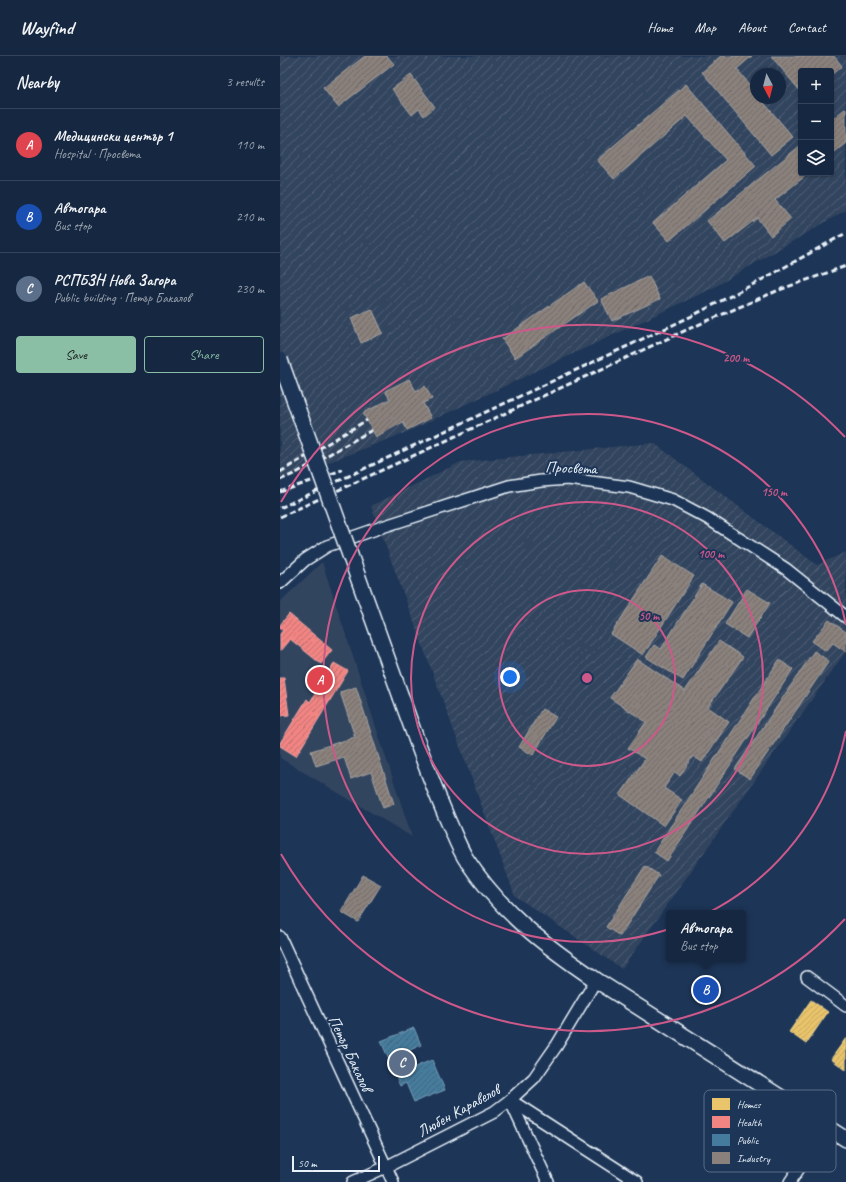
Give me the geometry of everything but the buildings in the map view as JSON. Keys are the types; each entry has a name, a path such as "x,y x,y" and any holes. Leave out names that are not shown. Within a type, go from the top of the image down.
{"main road":[{"path":"280,360 437,796 465,858 492,894 517,921 562,958 770,1090"},
{"path":"836,1132 846,1139"}],"street":[{"name":"Просвета","path":"280,583 305,560 327,546 509,486 568,479 629,486 673,500 707,518 786,569 846,617"},
{"name":"Петър Бакалов","path":"280,937 283,953 393,1182"},
{"path":"807,977 846,1006"},
{"name":"Любен Каравелов","path":"353,1182 386,1167 494,1112 510,1100 534,1078 552,1052 596,980"},
{"path":"510,1100 548,1182"},
{"path":"510,1100 637,1182"},
{"path":"790,1182 797,1172"}],"shaded area":[{"path":"280,56 846,56 846,210 711,289 407,432 280,481"},
{"path":"654,443 817,565 846,552 846,651 622,969 515,896 371,506 461,462"},
{"path":"322,562 412,837 280,758 280,602"}],"railway":[{"path":"280,508 692,316 846,233"},
{"path":"280,517 693,327 779,290 846,266"},
{"path":"280,472 367,420"},
{"path":"280,480 296,473 372,430"},
{"path":"280,492 342,470"}],"place":[{"name":"Медицински център 1","path":"320,680"},
{"name":"Автогара","path":"706,990"},
{"name":"РСПБЗН Нова Загора","path":"402,1063"}]}
